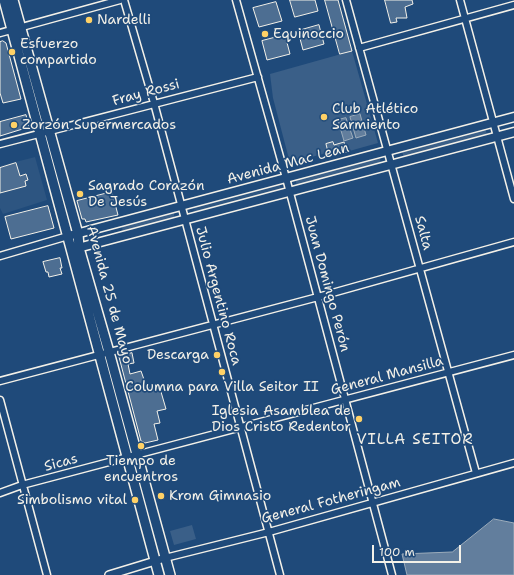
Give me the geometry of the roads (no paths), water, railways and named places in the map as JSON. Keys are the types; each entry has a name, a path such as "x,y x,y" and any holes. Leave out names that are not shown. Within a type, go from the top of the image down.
{"main road":[{"name":"Avenida 25 de Mayo","path":"4,0 17,28"},
{"name":"Avenida 25 de Mayo","path":"13,0 17,28 44,132 68,236 75,249 105,353 132,456 159,575"},
{"name":"Avenida Mac Lean","path":"68,236 514,117"},
{"name":"Avenida 25 de Mayo","path":"44,132 78,234 75,249"},
{"name":"Avenida Mac Lean","path":"75,249 514,132"},
{"path":"117,223 121,236"},
{"path":"98,229 102,242"},
{"name":"Avenida 25 de Mayo","path":"132,456 170,575"}],"street":[{"path":"0,33 120,0"},
{"name":"Julio Argentino Roca","path":"124,0 154,103 280,575"},
{"name":"Juan Domingo Perón","path":"236,0 290,191 392,575"},
{"name":"Salta","path":"346,0 476,473"},
{"path":"460,0 514,199"},
{"path":"360,48 514,5"},
{"name":"Fray Rossi","path":"0,144 258,77"},
{"path":"0,256 68,236"},
{"path":"0,381 420,269 514,242"},
{"name":"General Mansilla","path":"132,456 514,355"},
{"path":"0,400 47,575"},
{"name":"Sicas","path":"0,493 22,485 132,456"},
{"name":"General Fotheringam","path":"109,575 165,558 269,532 514,463"}],"place":[{"name":"Nardelli","path":"89,20"},
{"name":"Equinoccio","path":"265,34"},
{"name":"Esfuerzo compartido","path":"12,52"},
{"name":"Club Atlético Sarmiento","path":"324,117"},
{"name":"Zorzón Supermercados","path":"14,125"},
{"name":"Sagrado Corazón De Jesús","path":"80,194"},
{"name":"Descarga","path":"217,355"},
{"name":"Columna para Villa Seitor II","path":"222,372"},
{"name":"Iglesia Asamblea de Dios Cristo Redentor","path":"359,419"},
{"name":"Tiempo de encuentros","path":"141,446"},
{"name":"Krom Gimnasio","path":"161,496"},
{"name":"Simbolismo vital","path":"135,500"}],"district":[{"name":"VILLA SEITOR","path":"415,440"}]}
